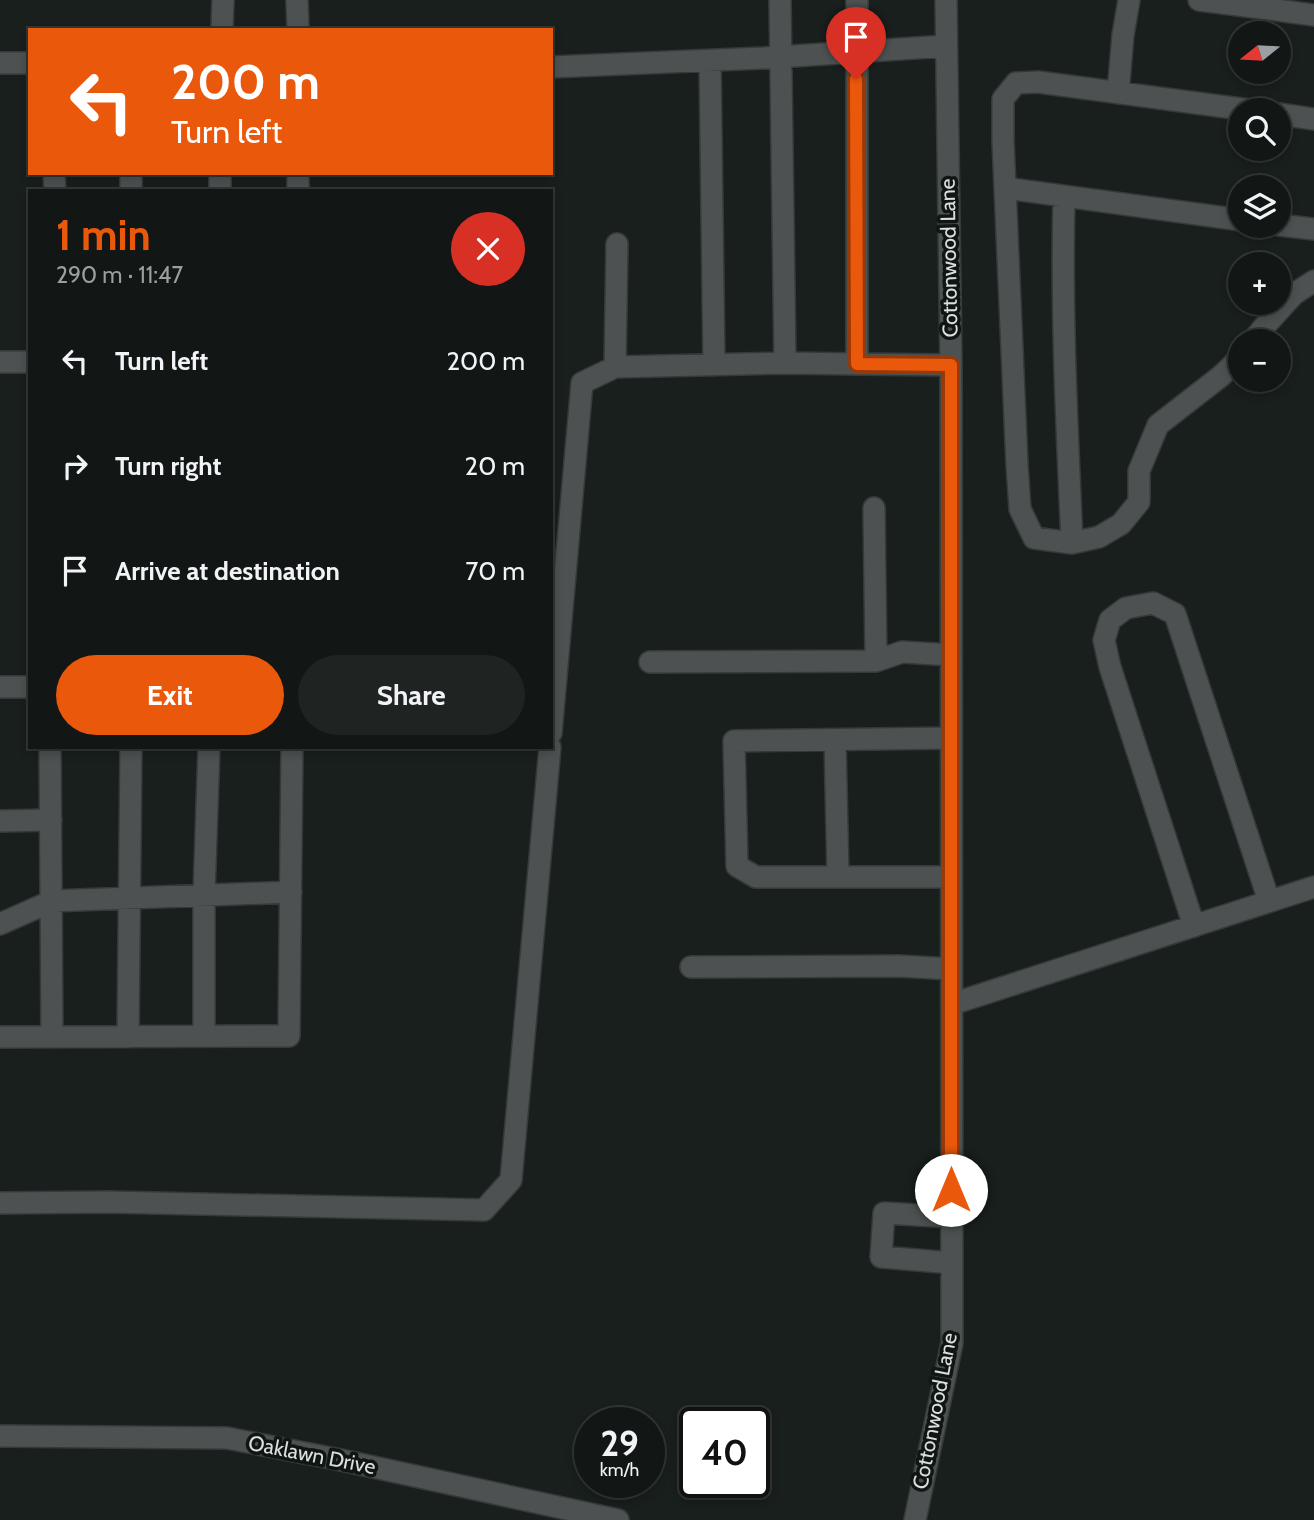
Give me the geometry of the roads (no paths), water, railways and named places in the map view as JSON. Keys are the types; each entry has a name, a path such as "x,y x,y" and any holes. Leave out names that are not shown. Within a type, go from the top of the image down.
{"street":[{"path":"222,28 223,0"},
{"path":"297,0 298,28"},
{"path":"780,0 786,363"},
{"path":"857,0 857,364"},
{"name":"Cottonwood Lane","path":"915,1520 952,1343 951,365 946,0"},
{"path":"1118,93 1129,0"},
{"path":"1199,0 1314,15"},
{"path":"553,67 710,61 946,46"},
{"path":"710,61 713,365"},
{"path":"0,63 28,63"},
{"path":"1228,107 1038,82 1016,83 1003,99 1020,509 1034,538 1072,543 1099,537 1121,524 1139,502 1139,471 1158,425 1228,369"},
{"path":"1291,116 1314,119"},
{"path":"1005,188 1228,218"},
{"path":"1064,197 1064,362 1072,543"},
{"path":"1291,226 1314,229"},
{"path":"615,367 617,244"},
{"path":"1262,329 1294,294 1314,281"},
{"path":"0,362 28,362"},
{"path":"553,710 582,383 615,367 786,363 951,365"},
{"path":"874,508 876,661"},
{"path":"1194,926 1110,667 1104,639 1110,620 1126,608 1153,603 1175,614 1269,901"},
{"path":"650,662 876,661 902,652 951,655"},
{"path":"0,687 28,687"},
{"path":"951,738 734,741 737,866 756,877 951,877"},
{"path":"835,740 838,877"},
{"path":"50,749 52,1037"},
{"path":"128,1037 131,749"},
{"path":"204,1036 204,895 209,749"},
{"path":"0,1037 289,1035 292,749"},
{"path":"0,1203 484,1210 511,1180 550,749"},
{"path":"0,821 51,820"},
{"path":"951,1004 1314,887"},
{"path":"0,924 52,901 291,892"},
{"path":"691,967 900,966 951,969"},
{"path":"951,1217 884,1213 881,1257 952,1263"},
{"name":"Oaklawn Drive","path":"0,1436 227,1438 618,1520"}]}
